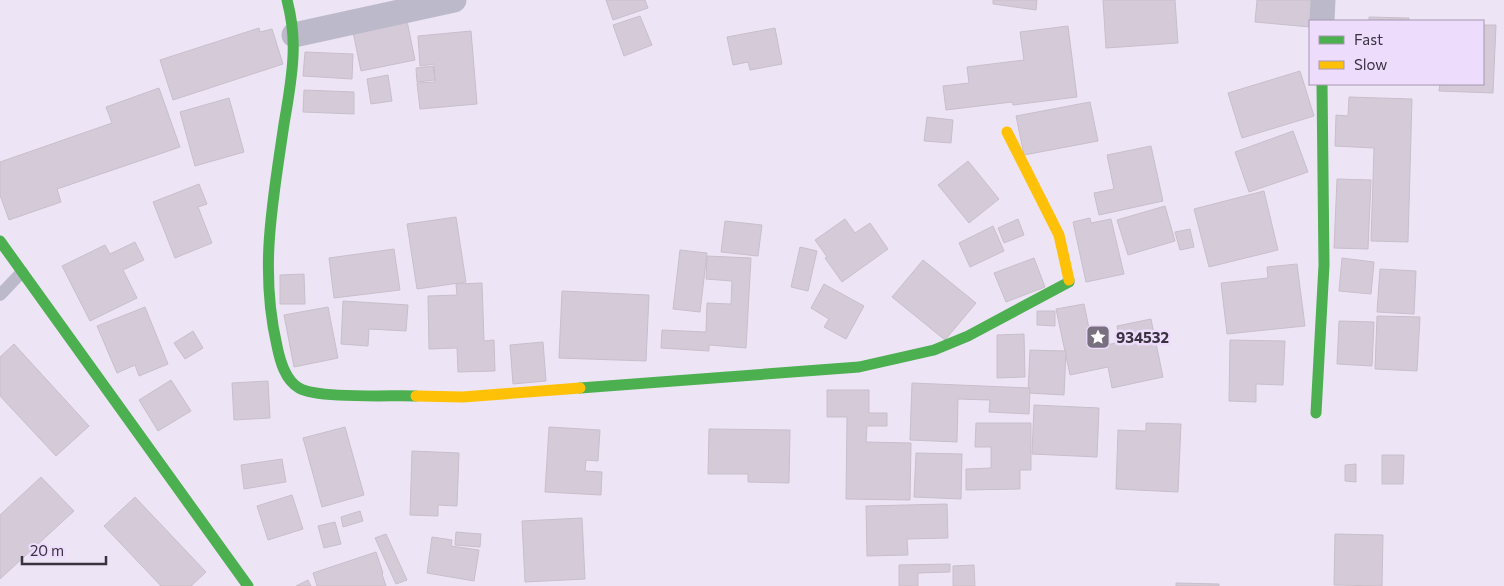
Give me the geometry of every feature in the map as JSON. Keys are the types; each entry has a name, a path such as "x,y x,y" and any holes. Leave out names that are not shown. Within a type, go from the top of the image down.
{"street":[{"path":"287,0 294,36 291,79 268,244 267,290 272,331 285,372 297,387 319,394 463,397 860,367 934,350 968,336 1069,282 1059,235 1007,132"},
{"path":"294,36 454,0"},
{"path":"1322,0 1322,20"},
{"path":"1316,413 1324,265 1322,85"},
{"path":"0,241 248,586"}],"lane":[{"path":"0,295 22,272"}],"building":[{"path":"606,0 645,0 648,8 613,20"},
{"path":"993,0 1037,0 1036,10 993,4"},
{"path":"1103,0 1175,0 1178,43 1106,48"},
{"path":"1257,0 1318,0 1309,20 1309,27 1255,22"},
{"path":"640,16 652,45 624,56 613,25"},
{"path":"1369,17 1409,18 1409,20 1369,20"},
{"path":"407,21 415,60 361,71 353,32"},
{"path":"1484,25 1496,25 1493,93 1439,91 1440,85 1484,85"},
{"path":"1068,26 1077,97 1013,105 1012,102 946,110 943,86 969,83 967,67 1024,60 1020,32"},
{"path":"259,28 260,32 272,29 283,64 173,100 160,60"},
{"path":"775,28 782,64 750,70 748,62 733,65 727,37"},
{"path":"471,31 477,104 420,109 417,83 435,82 434,64 420,66 418,36"},
{"path":"305,52 353,54 352,79 303,76"},
{"path":"433,66 435,80 417,82 416,68"},
{"path":"1300,71 1314,116 1242,138 1228,93"},
{"path":"388,75 392,101 371,104 367,79"},
{"path":"159,88 180,147 57,189 61,202 9,220 0,195 0,162 112,123 106,107"},
{"path":"304,90 354,92 354,114 303,112"},
{"path":"1349,97 1412,99 1408,242 1371,241 1374,148 1335,146 1336,115 1348,116"},
{"path":"229,98 244,152 195,166 180,112"},
{"path":"1090,102 1098,141 1024,155 1016,116"},
{"path":"927,117 953,120 951,143 924,141"},
{"path":"1293,131 1308,172 1249,192 1235,152"},
{"path":"1151,146 1163,201 1099,215 1094,193 1114,189 1107,155"},
{"path":"968,161 999,199 969,223 938,185"},
{"path":"1337,179 1371,180 1368,249 1334,248"},
{"path":"199,184 207,204 198,207 212,243 175,258 153,202"},
{"path":"1264,191 1278,250 1209,267 1194,209"},
{"path":"1165,206 1175,241 1128,255 1117,220"},
{"path":"456,217 466,282 417,289 407,224"},
{"path":"1090,218 1091,223 1111,219 1124,274 1086,282 1073,222"},
{"path":"845,219 855,233 870,223 888,249 842,282 815,240"},
{"path":"1018,219 1024,235 1004,243 998,228"},
{"path":"725,221 762,225 758,256 721,252"},
{"path":"993,226 1004,251 970,267 959,243"},
{"path":"1190,229 1194,247 1180,250 1175,232"},
{"path":"135,242 144,260 123,270 137,298 90,321 62,266 105,245 110,254"},
{"path":"800,247 817,251 808,291 791,287"},
{"path":"394,249 400,290 334,298 329,258"},
{"path":"680,250 707,253 700,312 673,309"},
{"path":"707,256 751,258 746,348 709,345 709,351 661,348 662,330 706,332 707,303 731,304 732,281 706,279"},
{"path":"1034,258 1045,287 1006,302 994,273"},
{"path":"1342,258 1374,262 1371,294 1339,291"},
{"path":"923,260 976,303 945,340 892,297"},
{"path":"1297,264 1305,326 1227,334 1221,283 1268,278 1267,267"},
{"path":"1380,269 1416,271 1414,314 1377,312"},
{"path":"304,274 305,304 280,304 280,275"},
{"path":"482,283 484,341 494,340 495,371 458,372 457,348 429,349 428,296 457,295 456,284"},
{"path":"824,284 864,306 846,339 824,327 829,319 811,308"},
{"path":"562,291 649,295 646,361 559,358"},
{"path":"343,301 408,305 406,331 369,329 368,346 341,344"},
{"path":"1084,304 1093,348 1120,342 1117,326 1151,319 1163,377 1112,388 1108,367 1070,375 1056,309"},
{"path":"145,307 168,364 139,376 135,365 117,373 97,326"},
{"path":"328,307 338,358 294,367 284,315"},
{"path":"1037,311 1055,311 1055,326 1037,325"},
{"path":"1377,316 1420,317 1417,371 1375,369"},
{"path":"1339,321 1374,322 1372,366 1337,364"},
{"path":"193,331 203,348 185,359 174,343"},
{"path":"1024,334 1025,377 997,378 997,335"},
{"path":"1230,340 1285,341 1283,385 1256,384 1256,402 1229,401"},
{"path":"543,342 546,381 513,384 510,345"},
{"path":"14,344 89,426 56,456 0,396 0,357"},
{"path":"1030,350 1066,351 1064,395 1028,393"},
{"path":"171,380 191,411 158,431 139,400"},
{"path":"268,381 270,418 234,420 232,383"},
{"path":"912,383 1030,388 1029,414 989,412 990,400 958,399 957,442 910,440"},
{"path":"827,390 869,390 869,413 887,413 887,426 867,426 866,442 911,443 910,500 846,499 847,417 827,417"},
{"path":"1034,405 1099,408 1097,457 1032,454"},
{"path":"976,423 1031,423 1031,470 1020,470 1020,489 966,490 966,469 991,468 991,447 975,447"},
{"path":"1146,423 1181,424 1178,492 1116,489 1118,430 1146,431"},
{"path":"345,427 364,495 322,507 303,438"},
{"path":"549,427 600,430 598,461 586,460 585,471 602,472 601,495 545,492"},
{"path":"709,429 790,430 789,483 748,482 748,474 708,474"},
{"path":"412,451 459,453 457,506 438,505 438,516 410,515"},
{"path":"916,453 962,454 961,499 914,497"},
{"path":"1382,455 1404,455 1403,484 1382,484"},
{"path":"282,459 286,482 244,489 241,465"},
{"path":"1356,464 1356,482 1345,481 1345,465"},
{"path":"41,477 74,511 0,579 0,515"},
{"path":"292,495 303,529 268,540 257,506"},
{"path":"135,497 206,572 191,586 161,586 104,526"},
{"path":"947,504 948,538 907,539 908,555 867,556 866,506"},
{"path":"360,511 363,521 343,527 341,517"},
{"path":"582,518 585,579 525,582 522,521"},
{"path":"335,522 341,544 324,548 318,526"},
{"path":"456,532 481,534 480,547 455,545"},
{"path":"386,534 407,580 396,584 375,538"},
{"path":"1335,534 1383,535 1382,586 1334,585"},
{"path":"432,537 452,540 451,546 479,550 474,581 427,573"},
{"path":"376,552 386,586 317,586 313,573"},
{"path":"950,564 950,572 918,573 918,586 899,586 899,565"},
{"path":"974,565 975,586 953,586 953,566"},
{"path":"308,580 311,586 296,586"},
{"path":"1176,583 1219,584 1219,586 1176,586"}],"traffic: fast":[{"path":"287,0 293,35 292,65 290,90 272,207 268,262 269,290 278,352 290,380 294,385 308,391 322,394 355,396 416,396"},
{"path":"1316,413 1324,265 1322,85"},
{"path":"0,241 248,586"},
{"path":"580,388 859,367 934,350 968,336 1069,282 1069,280"}],"traffic: slow":[{"path":"1007,132 1059,235 1069,280"},
{"path":"416,396 463,397 580,388"}],"place":[{"name":"934532","path":"1098,337"}]}
